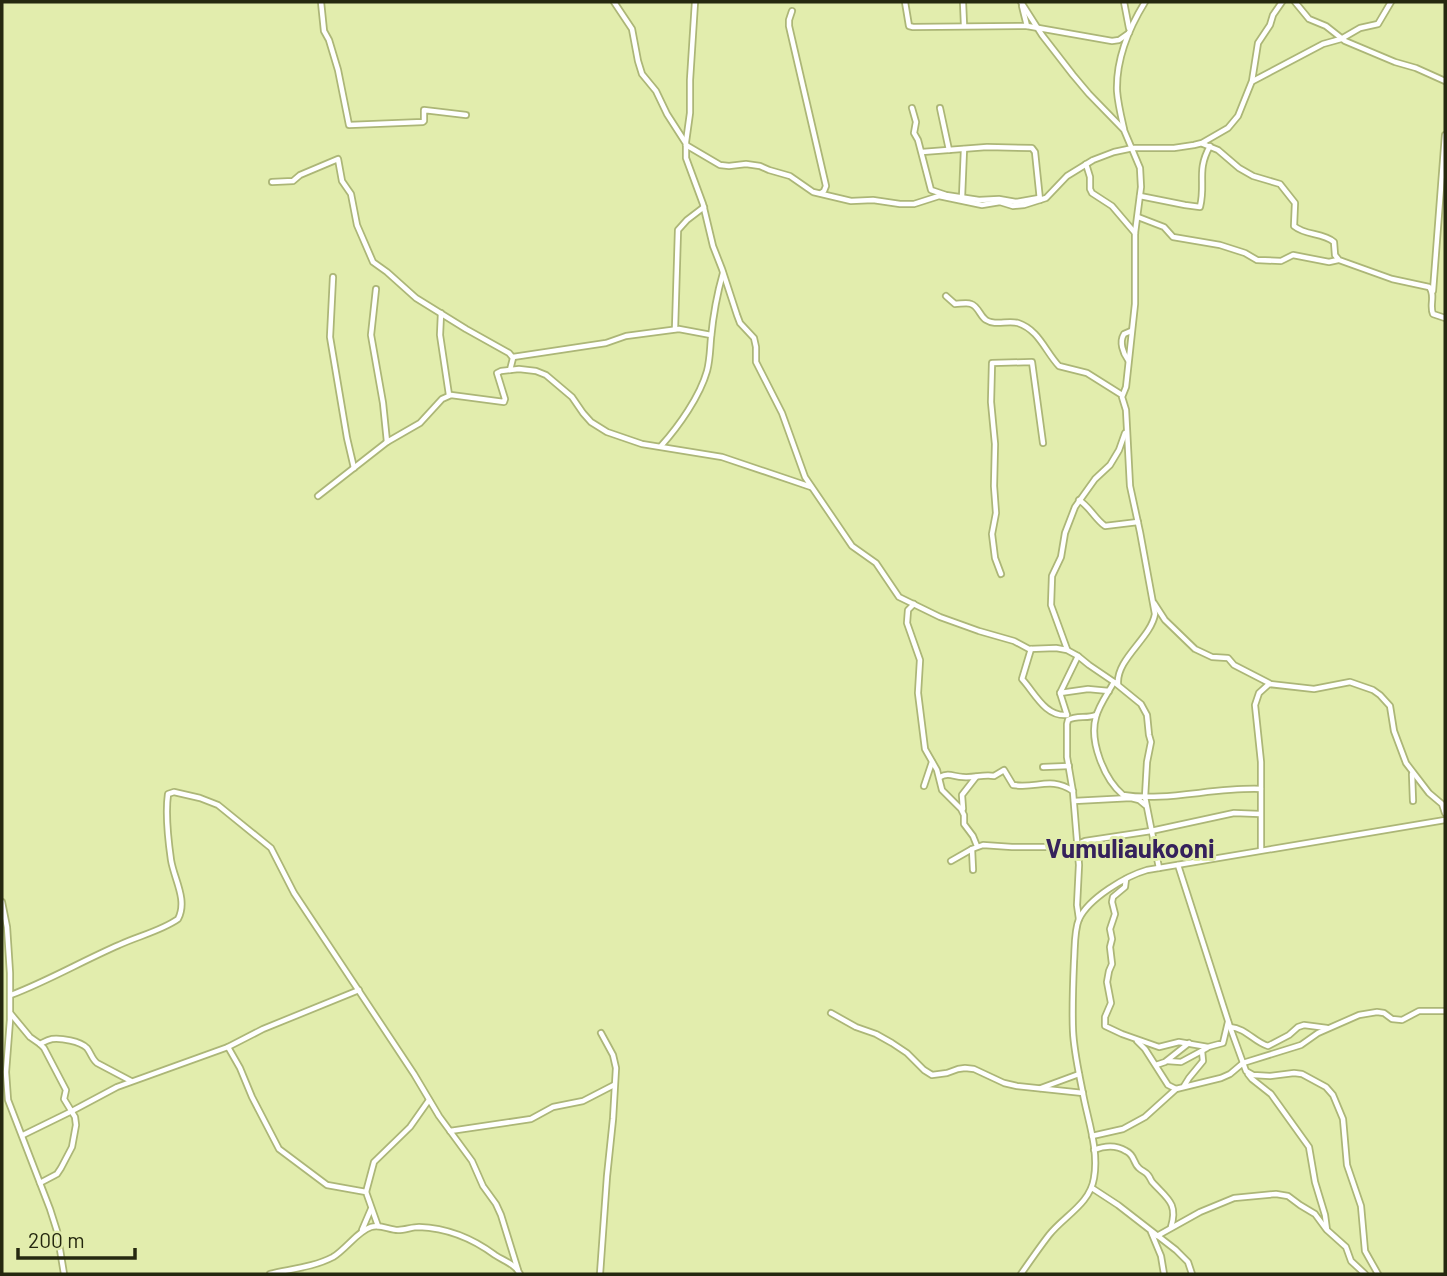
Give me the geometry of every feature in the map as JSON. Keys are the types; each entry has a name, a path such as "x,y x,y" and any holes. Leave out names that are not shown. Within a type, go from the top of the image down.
{"street":[{"path":"321,2 324,31 338,70 349,125 423,122 424,110 466,115"},
{"path":"614,2 632,30 642,74 656,91 686,144 720,164 761,166 790,176 809,190 851,201 919,203 939,196 982,205 1000,202 1018,206 1040,199"},
{"path":"695,2 686,158 737,315 740,323 754,338 756,362 782,413 802,471 852,546 876,563 899,597 940,617 1031,649 1068,650 1141,704 1147,715 1151,745 1144,797 1159,868"},
{"path":"905,2 909,26 1027,26 1112,41 1119,40 1129,31"},
{"path":"963,2 964,26"},
{"path":"1021,2 1027,26"},
{"path":"1021,2 1089,94 1124,130"},
{"path":"1124,2 1129,31"},
{"path":"1145,2 1129,31 1117,86 1124,130 1140,168 1140,196 1135,233 1135,304 1126,387 1122,399 1126,410 1130,486 1155,614 1152,626 1126,661 1116,683 1096,714 1093,729 1095,745 1112,782 1123,795 1144,797 1225,789 1261,789"},
{"path":"912,108 916,124 914,135 922,152 931,190 962,197 1013,202 1046,198 1067,176 1114,152 1133,148 1174,148 1202,143 1228,128 1235,121 1252,82 1258,43 1282,2"},
{"path":"1295,2 1310,19 1326,26 1356,47 1445,81"},
{"path":"1252,82 1323,44 1341,39 1360,28 1378,24 1391,2"},
{"path":"792,11 789,23 825,186 820,193"},
{"path":"940,108 949,150"},
{"path":"1445,135 1432,312 1435,316 1445,317"},
{"path":"1202,143 1218,150 1253,176 1282,186 1295,203 1294,226 1334,242 1335,255 1339,260"},
{"path":"1140,196 1199,207 1202,164 1210,146"},
{"path":"922,152 987,147 1032,148 1035,152 1040,199"},
{"path":"962,197 964,149"},
{"path":"272,182 293,181 300,175 338,159 342,181 351,194 357,225 373,262 387,271 409,293 513,357"},
{"path":"1086,164 1091,191 1112,206 1135,233"},
{"path":"1038,188 1053,191"},
{"path":"675,329 678,230 704,208"},
{"path":"1138,217 1164,227 1173,237 1220,245 1256,259 1276,261 1293,256 1329,262 1339,260 1392,279 1427,286 1433,294"},
{"path":"661,446 690,405 705,376 723,273"},
{"path":"333,277 330,337 354,468"},
{"path":"376,289 371,335 387,442"},
{"path":"946,296 955,304 974,305 990,322 1020,324 1037,334 1059,366 1087,373 1122,394"},
{"path":"441,313 440,335 449,395"},
{"path":"513,357 675,329 712,334"},
{"path":"1128,360 1122,340 1125,334 1131,331"},
{"path":"509,370 513,357"},
{"path":"1001,574 995,558 992,534 996,513 992,363 1032,362 1043,443"},
{"path":"318,496 387,442 420,423 449,395 504,402 497,373 509,370 536,371 546,375 567,391 583,413 599,428 642,444 722,457 812,487"},
{"path":"1068,650 1051,605 1052,576 1061,557 1067,527 1079,500 1113,460 1127,428"},
{"path":"1079,500 1105,526 1138,522"},
{"path":"1079,919 1096,900 1136,874 1261,850 1445,820 1442,804 1429,793 1406,763 1394,731 1390,706 1380,695 1350,682 1314,688 1269,684 1228,658 1212,657 1195,649 1165,620 1154,603"},
{"path":"915,604 908,610 907,624 920,660 918,687 925,749 940,776 942,790 963,813"},
{"path":"1031,649 1022,680 1045,707 1067,717 1091,717 1096,714"},
{"path":"1021,1274 1060,1223 1081,1205 1092,1188 1095,1171 1092,1136 1073,1031 1075,950 1079,919 1077,845 1066,746 1067,717 1060,693 1079,656"},
{"path":"1261,850 1260,754 1255,702 1269,684"},
{"path":"1060,693 1088,689 1109,691"},
{"path":"924,786 932,761"},
{"path":"1044,767 1069,766"},
{"path":"940,776 947,773 962,777 987,774 994,776 1004,770 1013,785 1050,782 1065,786 1073,792"},
{"path":"1412,772 1413,801"},
{"path":"973,870 975,848 973,836 964,824 962,795 976,776"},
{"path":"11,995 178,919 182,901 171,856 166,810 168,794 174,792 218,805 271,848 294,893 472,1161 483,1186 501,1215 519,1272"},
{"path":"1074,801 1131,798 1146,805"},
{"path":"951,861 975,848 1065,848 1082,842 1151,831 1234,813 1261,814"},
{"path":"1178,865 1243,1063 1252,1079 1271,1094 1309,1147 1327,1230"},
{"path":"1126,879 1125,887 1113,897 1112,902 1115,914 1110,929 1112,964 1107,982 1111,1003 1104,1024 1110,1029 1159,1047 1172,1043 1208,1047"},
{"path":"2,902 11,995 6,1072 8,1100 57,1231 64,1274"},
{"path":"2,955 9,958"},
{"path":"23,1135 117,1087 228,1047 263,1029 359,990"},
{"path":"1092,1136 1123,1129 1145,1117 1184,1086 1222,1078 1243,1063 1293,1048 1318,1033 1359,1015 1384,1013 1397,1020 1419,1011 1445,1010"},
{"path":"10,1013 28,1035 40,1044 66,1090 64,1099 75,1117 76,1125 69,1154 57,1174 40,1182"},
{"path":"831,1013 892,1043 932,1075 965,1068 974,1069 1004,1083 1083,1093"},
{"path":"1229,1024 1268,1046 1304,1025 1317,1028 1335,1027"},
{"path":"1167,1061 1181,1062 1208,1047 1223,1043 1229,1024"},
{"path":"600,1274 615,1062 601,1033"},
{"path":"1134,1038 1142,1045 1168,1085 1176,1090"},
{"path":"40,1044 55,1039 81,1045 97,1063 131,1081"},
{"path":"1155,1065 1167,1061 1189,1043"},
{"path":"228,1047 279,1149 327,1185 366,1192"},
{"path":"1184,1086 1203,1061 1202,1051"},
{"path":"1248,1073 1270,1076 1302,1074 1326,1087 1333,1095 1343,1119 1347,1165 1360,1206 1365,1251 1378,1274"},
{"path":"1040,1088 1079,1074"},
{"path":"450,1131 531,1119 553,1107 583,1101 614,1085"},
{"path":"378,1226 366,1192 371,1168 410,1127 430,1100"},
{"path":"1094,1150 1118,1148 1132,1155 1139,1169 1149,1176 1171,1202 1174,1217 1170,1228"},
{"path":"1092,1188 1183,1256 1192,1274"},
{"path":"1157,1236 1200,1212 1234,1198 1276,1194 1292,1197 1315,1213 1321,1224 1347,1248 1350,1261 1365,1274"},
{"path":"362,1232 372,1209"},
{"path":"270,1274 304,1267 332,1257 362,1232 378,1226 397,1230 418,1227 452,1232 480,1243 519,1272"},
{"path":"1151,1231 1161,1256 1164,1274"}],"district":[{"name":"Vumuliaukooni","path":"1130,847"}]}
